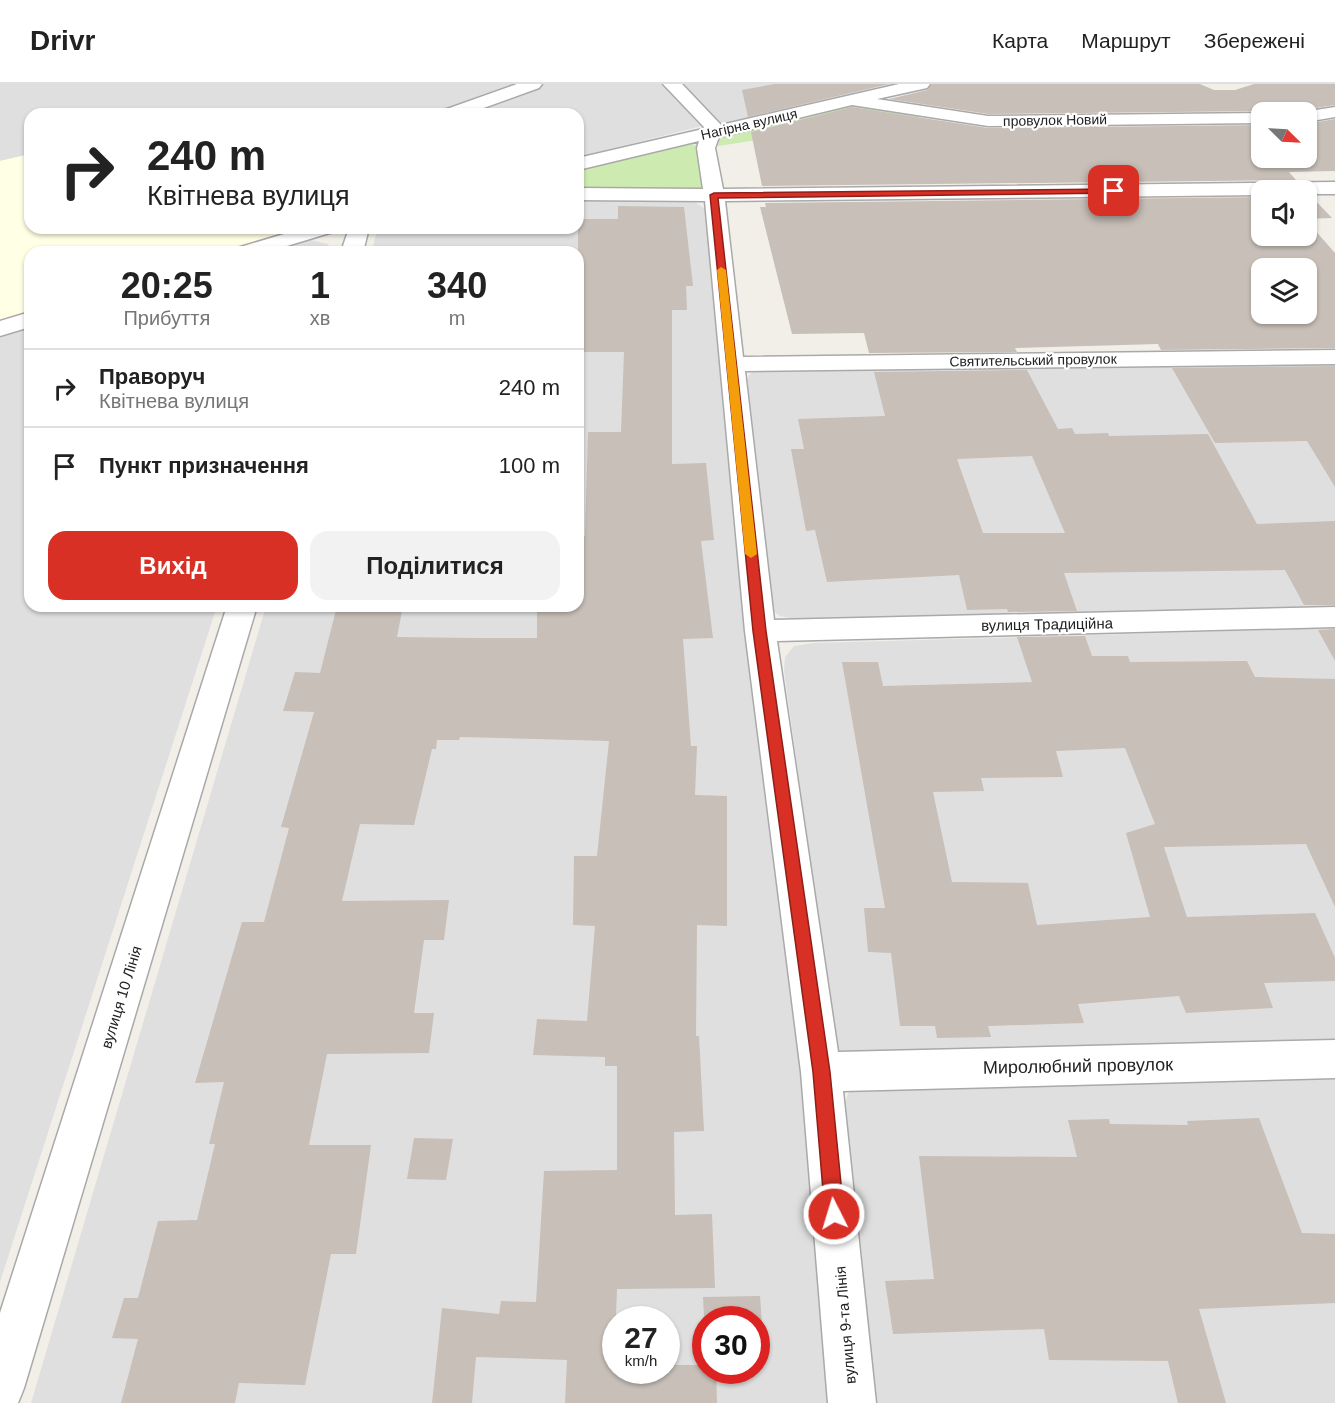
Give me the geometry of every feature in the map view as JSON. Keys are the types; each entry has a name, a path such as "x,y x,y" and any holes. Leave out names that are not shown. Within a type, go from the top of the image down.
{"street":[{"path":"467,108 533,84"},
{"path":"672,84 711,122 710,133"},
{"name":"Нагірна вулиця","path":"584,163 921,84"},
{"name":"провулок Новий","path":"851,100 988,121 1251,118"},
{"path":"1317,115 1335,112"},
{"name":"вулиця 9-та Лінія","path":"710,133 706,148 714,195 760,631 821,1072 852,1403"},
{"path":"584,194 714,195 1335,188"},
{"path":"264,246 306,234"},
{"path":"0,329 24,321"},
{"name":"Святительський провулок","path":"731,364 1335,357"},
{"name":"вулиця 10 Лінія","path":"0,1388 240,612"},
{"name":"вулиця Традиційна","path":"760,631 1335,617"},
{"name":"Миролюбний провулок","path":"821,1072 1335,1059"}],"shaded area":[{"path":"0,84 520,84 453,108 24,108 24,155 0,161"},
{"path":"543,84 664,84 702,122 702,126 584,156 584,108 477,108"},
{"path":"680,84 904,84 732,124 721,123"},
{"path":"24,155 24,234 284,234 246,246 24,246 24,315 0,322 0,161"},
{"path":"584,197 680,198 693,201 707,210 745,634 800,1074 828,1403 31,1403 264,612 584,612 584,246 373,246 376,234 584,234"},
{"path":"311,240 329,246 283,246"},
{"path":"24,330 24,612 215,612 0,1282 0,338"},
{"path":"1335,361 1335,607 794,619 780,616 772,610 747,381 749,375 757,369"},
{"path":"1335,628 1335,1047 842,1055 836,1047 784,671 785,657 794,646 814,643"},
{"path":"1335,1071 1335,1403 877,1403 844,1106 848,1094 857,1083"}],"green space":[{"path":"845,105 937,116 905,118 718,146 719,140 734,131"},
{"path":"692,144 698,146 703,190 694,192 584,191 584,169"}],"building":[{"path":"774,84 889,84 748,117 742,90"},
{"path":"932,84 1200,84 1214,90 1235,90 1254,84 1335,84 1335,105 1317,108 1317,102 1251,102 1251,111 988,114 889,99 927,90"},
{"path":"852,107 988,128 1251,125 1251,168 1317,168 1317,122 1335,119 1335,171 1289,172 1296,180 762,186 751,132"},
{"path":"1251,197 1251,246 1317,246 1317,233 1335,253 1335,348 1161,350 1158,344 1015,348 1017,352 869,353 864,333 792,334 760,207 766,207 765,203"},
{"path":"1317,202 1332,218 1317,219"},
{"path":"618,206 684,207 693,286 686,286 687,310 672,310 672,464 706,463 714,540 701,541 713,638 683,639 691,746 697,746 695,795 727,796 727,926 697,925 696,1036 699,1036 704,1131 674,1132 675,1215 712,1214 715,1288 617,1289 616,1306 602,1306 602,1384 680,1384 680,1365 692,1365 692,1384 716,1384 717,1403 565,1403 567,1360 476,1357 472,1403 432,1403 442,1308 499,1314 501,1301 536,1302 544,1171 617,1170 617,1066 605,1066 605,1057 533,1055 537,1019 587,1021 595,926 573,925 574,856 597,856 609,741 460,737 459,740 437,740 436,749 432,749 414,825 360,824 342,901 449,900 444,940 424,940 414,1013 434,1013 429,1053 327,1054 309,1145 371,1145 356,1254 331,1254 305,1385 239,1383 235,1403 121,1403 138,1339 112,1338 124,1298 138,1298 158,1221 197,1220 215,1144 209,1144 224,1082 195,1083 242,922 264,922 289,828 281,827 314,712 283,711 295,672 320,673 335,612 402,612 397,637 537,638 537,612 584,612 588,432 621,432 624,352 584,352 584,246 578,246 578,234 584,234 584,219 618,219"},
{"path":"1335,366 1335,487 1307,441 1215,443 1172,368"},
{"path":"1027,370 1058,429 1072,428 1075,434 1108,433 1109,436 1208,434 1257,524 1335,521 1335,605 1304,605 1285,570 1064,573 1077,611 967,610 959,575 827,582 815,530 806,531 791,449 804,449 798,419 885,416 874,372","holes":["1032,456 1065,533 983,533 957,459"]},
{"path":"1335,629 1335,661 1318,630"},
{"path":"1085,636 1092,656 1128,656 1130,662 1247,661 1255,677 1335,679 1335,907 1306,844 1164,847 1161,838 1187,917 1315,913 1335,958 1335,981 1264,983 1273,1008 1186,1013 1179,996 1078,1004 1084,1023 988,1026 991,1037 937,1038 935,1026 900,1026 891,953 868,952 864,908 885,908 842,662 878,662 883,686 1032,682 1017,637","holes":["1125,748 1155,824 1126,833 1150,917 1037,925 1028,883 952,882 933,792 984,791 981,778 1063,777 1056,751"]},
{"path":"1259,1118 1302,1233 1335,1234 1335,1303 1199,1309 1226,1403 1178,1403 1168,1361 1049,1360 1044,1329 893,1334 885,1281 934,1279 919,1156 1077,1157 1068,1120 1109,1119 1110,1124 1188,1125 1187,1121"},
{"path":"414,1138 453,1139 446,1180 407,1179"},
{"path":"760,1296 761,1306 703,1306 703,1297"}],"slow traffic":[{"path":"721,270 751,554"}],"route":[{"path":"834,1214 821,1072 760,631 714,195 1114,191"}]}
